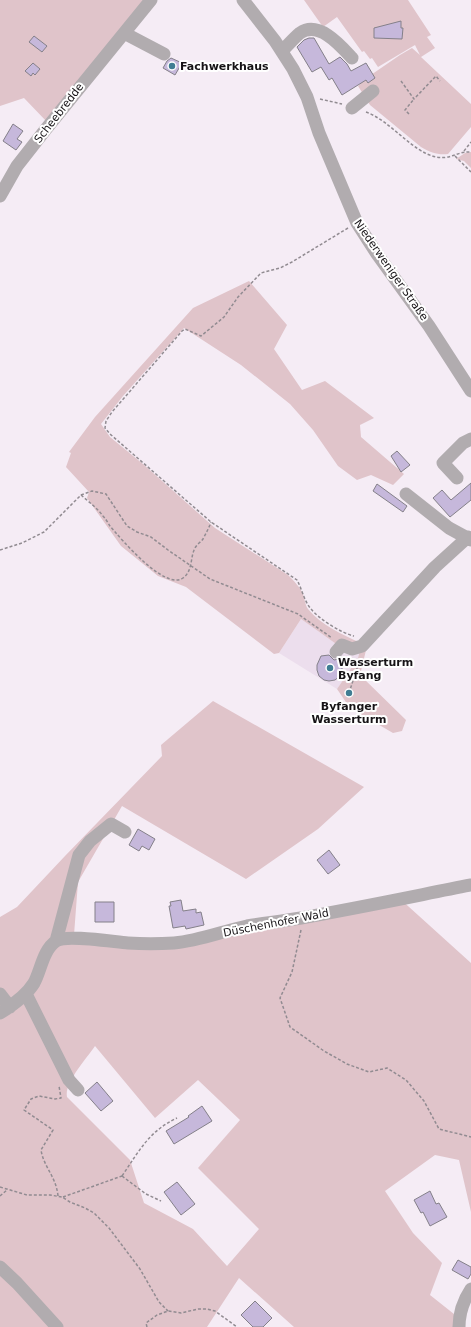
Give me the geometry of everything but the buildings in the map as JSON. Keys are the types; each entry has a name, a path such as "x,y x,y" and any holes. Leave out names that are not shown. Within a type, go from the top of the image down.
{"street":[{"name":"Scheebredde","path":"0,196 17,166 151,0"},
{"name":"Niederweniger Straße","path":"243,0 294,69 357,223 377,254 429,326 471,391"},
{"path":"282,51 300,33 307,30 315,30 335,40 352,58"},
{"path":"124,33 164,54"},
{"path":"352,108 373,91"},
{"path":"457,478 443,463 463,443 471,439"},
{"path":"351,648 435,567 469,538 449,528 406,494"},
{"path":"0,994 5,1010 26,994 34,983 44,956 56,941 80,855 90,841 111,824 125,832"},
{"name":"Düschenhofer Wald","path":"56,941 70,938 127,943 176,943 247,926 301,918 471,884"},
{"path":"26,994 69,1080 78,1090"},
{"path":"0,1267 17,1283 57,1327"},
{"path":"459,1327 461,1307 465,1297 471,1289"}],"path":[{"path":"409,114 405,110 414,99 436,76 440,80"},
{"path":"401,81 414,99"},
{"path":"307,98 325,99 368,112 382,119 425,153 448,158 464,151 471,142"},
{"path":"464,151 471,152"},
{"path":"455,156 471,172"},
{"path":"351,648 360,638 350,635 329,624 311,610 297,580 211,522 105,428 106,421 112,412 182,331 186,329 201,336 224,317 238,297 262,273 280,268 292,262 357,223"},
{"path":"0,550 22,543 44,532 81,495 92,492 106,494 128,526 137,532 151,537 210,579 298,614 361,656 349,693"},
{"path":"81,495 104,516 127,546 156,572 176,580 182,580 185,577 191,566 195,548 203,539 211,522"},
{"path":"301,918 301,930 292,972 280,998 290,1027 324,1051 347,1064 369,1072 387,1068 406,1080 424,1101 439,1129 471,1138"},
{"path":"58,1082 61,1098 55,1099 39,1096 31,1099 24,1110 53,1130 41,1150 43,1160 57,1185 58,1196"},
{"path":"62,1197 122,1176 150,1136 164,1124 177,1118"},
{"path":"122,1176 146,1194 161,1202"},
{"path":"0,1187 27,1196 62,1197 94,1213 109,1228 140,1269 159,1302 168,1311 181,1314 198,1309 207,1309 215,1311 238,1327"},
{"path":"0,1196 7,1190"},
{"path":"146,1327 146,1323 157,1315 168,1311"}],"shaded area":[{"path":"0,0 148,0 48,123 24,98 0,106"},
{"path":"304,0 408,0 431,35 427,37 435,48 421,57 471,104 471,127 448,154 434,153 421,147 370,105 358,86 365,79 412,48 420,55 415,45 378,67 372,58 370,59 364,51 362,52 337,17 323,27"},
{"path":"471,152 471,168 464,161 456,159 465,153"},
{"path":"249,281 287,325 274,349 302,390 325,381 374,418 360,425 361,437 404,474 393,485 371,475 357,480 338,466 313,430 290,404 241,365 184,328 123,396 101,424 110,437 143,464 215,528 288,575 302,591 306,606 313,615 326,625 361,643 339,646 301,619 279,653 274,654 186,587 158,576 121,546 87,498 89,492 66,467 71,453 69,452 95,417 193,308"},
{"path":"301,619 339,646 360,650 358,658 337,689 279,653"},
{"path":"367,646 360,675 406,720 402,731 393,733 350,708 337,689 358,658 360,650"},
{"path":"213,701 364,787 318,829 246,879 122,806 78,882 74,935 151,943 398,897 471,963 471,1212 459,1160 435,1155 385,1191 413,1233 442,1263 430,1295 459,1318 458,1327 294,1327 239,1278 207,1327 0,1327 0,917 17,907 162,756 161,745","holes":["95,1046 155,1118 198,1080 240,1120 198,1168 259,1229 227,1266 193,1229 144,1203 130,1160 67,1097 67,1091 72,1078"]}],"place":[{"name":"Fachwerkhaus","path":"172,66"},
{"name":"Wasserturm Byfang","path":"330,668"},
{"name":"Byfanger Wasserturm","path":"349,693"}]}
